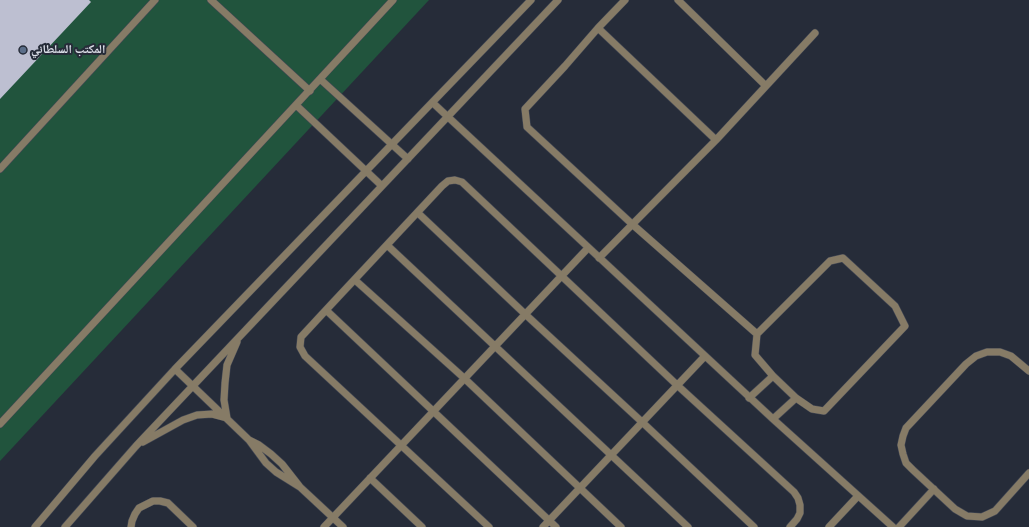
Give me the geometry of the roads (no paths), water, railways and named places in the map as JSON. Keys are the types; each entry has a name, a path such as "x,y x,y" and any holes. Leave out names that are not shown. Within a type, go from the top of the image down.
{"lane":[{"path":"0,169 155,0"},
{"path":"211,0 310,91"},
{"path":"0,424 393,0"},
{"path":"35,527 95,456 175,369 531,0"},
{"path":"66,527 136,446 558,0"},
{"path":"625,0 525,109 527,127 632,224 757,334"},
{"path":"678,0 766,86"},
{"path":"598,28 716,140"},
{"path":"599,258 716,140 815,33"},
{"path":"320,79 408,159"},
{"path":"433,103 749,398 893,527"},
{"path":"296,105 382,186"},
{"path":"489,527 302,352 300,347 301,337 326,310 448,181 455,180 462,182 677,385 794,492 798,498 800,512 797,519 790,527"},
{"path":"418,213 754,527"},
{"path":"387,246 688,527"},
{"path":"324,527 588,248"},
{"path":"843,258 896,306 904,326 824,411 812,409 796,398 773,376 755,355 757,334 830,261 843,258"},
{"path":"355,280 464,378 621,527"},
{"path":"326,310 432,412 556,527"},
{"path":"227,418 225,388 227,365 233,348 242,333"},
{"path":"1029,371 1012,356 1000,352 987,352 976,356 966,364 906,428 902,436 901,445 906,463 913,470 961,513 975,517 982,517 995,511 1029,473"},
{"path":"543,527 705,356"},
{"path":"175,369 249,440 259,445 282,464 300,487 343,527"},
{"path":"749,398 773,376"},
{"path":"773,420 796,398"},
{"path":"136,446 183,420 197,415 212,414 227,418"},
{"path":"370,478 422,527"},
{"path":"899,527 934,489"},
{"path":"829,527 858,496"},
{"path":"131,527 132,521 139,508 153,501 160,501 168,503 193,527"}],"place":[{"name":"المكتب السلطاني","path":"23,50"}]}
